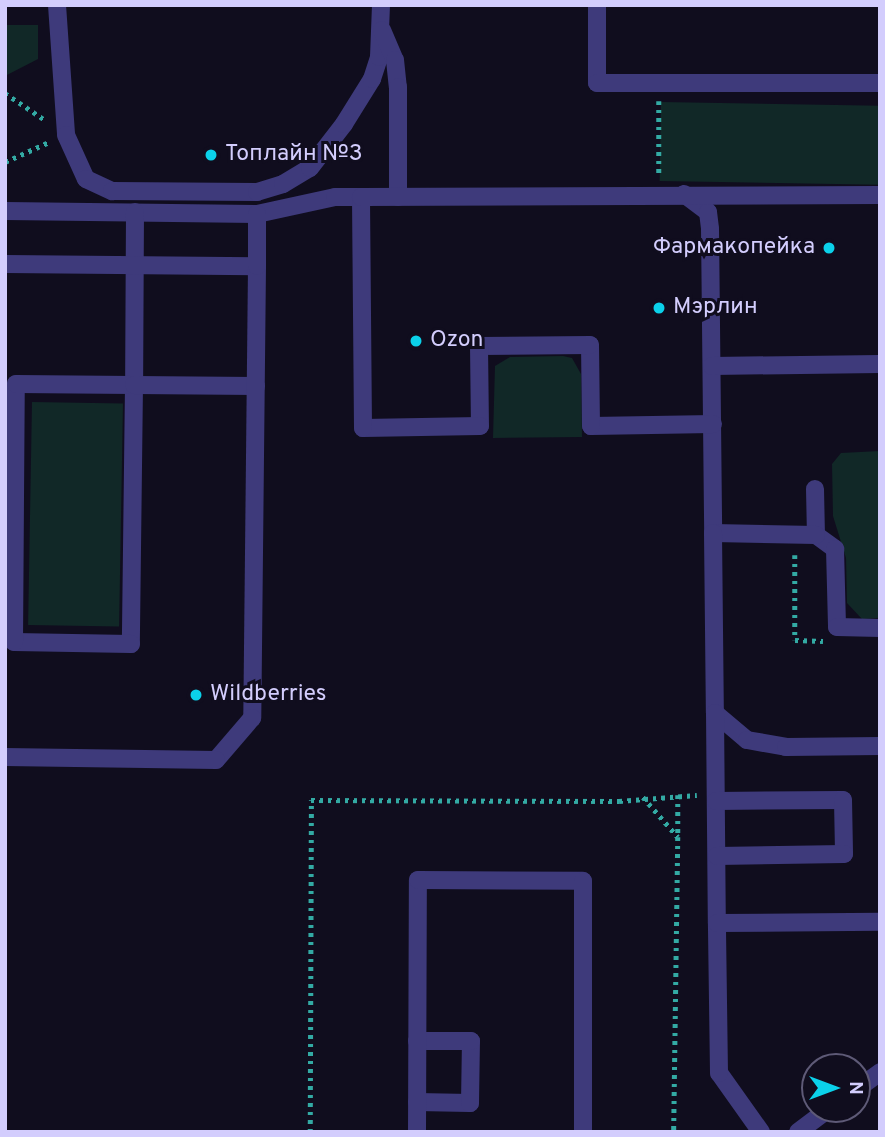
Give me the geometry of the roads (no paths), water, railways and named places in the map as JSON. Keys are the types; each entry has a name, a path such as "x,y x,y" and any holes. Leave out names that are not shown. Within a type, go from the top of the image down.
{"street":[{"path":"57,5 66,135 86,179 112,191 257,192 283,184 310,168 344,124 372,79 382,30 381,5"},
{"path":"597,5 597,83 880,83"},
{"path":"382,30 395,60 398,86 398,197"},
{"path":"5,211 257,214 335,197 660,193 880,195"},
{"path":"684,194 708,212 713,424 719,1073 761,1132"},
{"path":"361,197 363,428 480,426 479,346 590,345 591,426 713,424"},
{"path":"135,212 134,385 131,644 13,642 11,504 16,384 134,385 256,386"},
{"path":"5,757 216,760 252,718 257,214"},
{"path":"5,264 257,267"},
{"path":"712,366 880,364"},
{"path":"815,489 816,535"},
{"path":"713,533 816,535 835,550 837,627 880,628"},
{"path":"715,713 747,740 786,747 880,746"},
{"path":"716,801 844,800 844,855 717,856"},
{"path":"417,1132 418,880 583,881 583,1132"},
{"path":"717,923 880,922"},
{"path":"417,1041 471,1041 470,1103 417,1102"}],"place":[{"name":"Топлайн №3","path":"211,155"},
{"name":"Фармакопейка","path":"829,248"},
{"name":"Мэрлин","path":"659,308"},
{"name":"Ozon","path":"416,341"},
{"name":"Wildberries","path":"196,695"}]}
